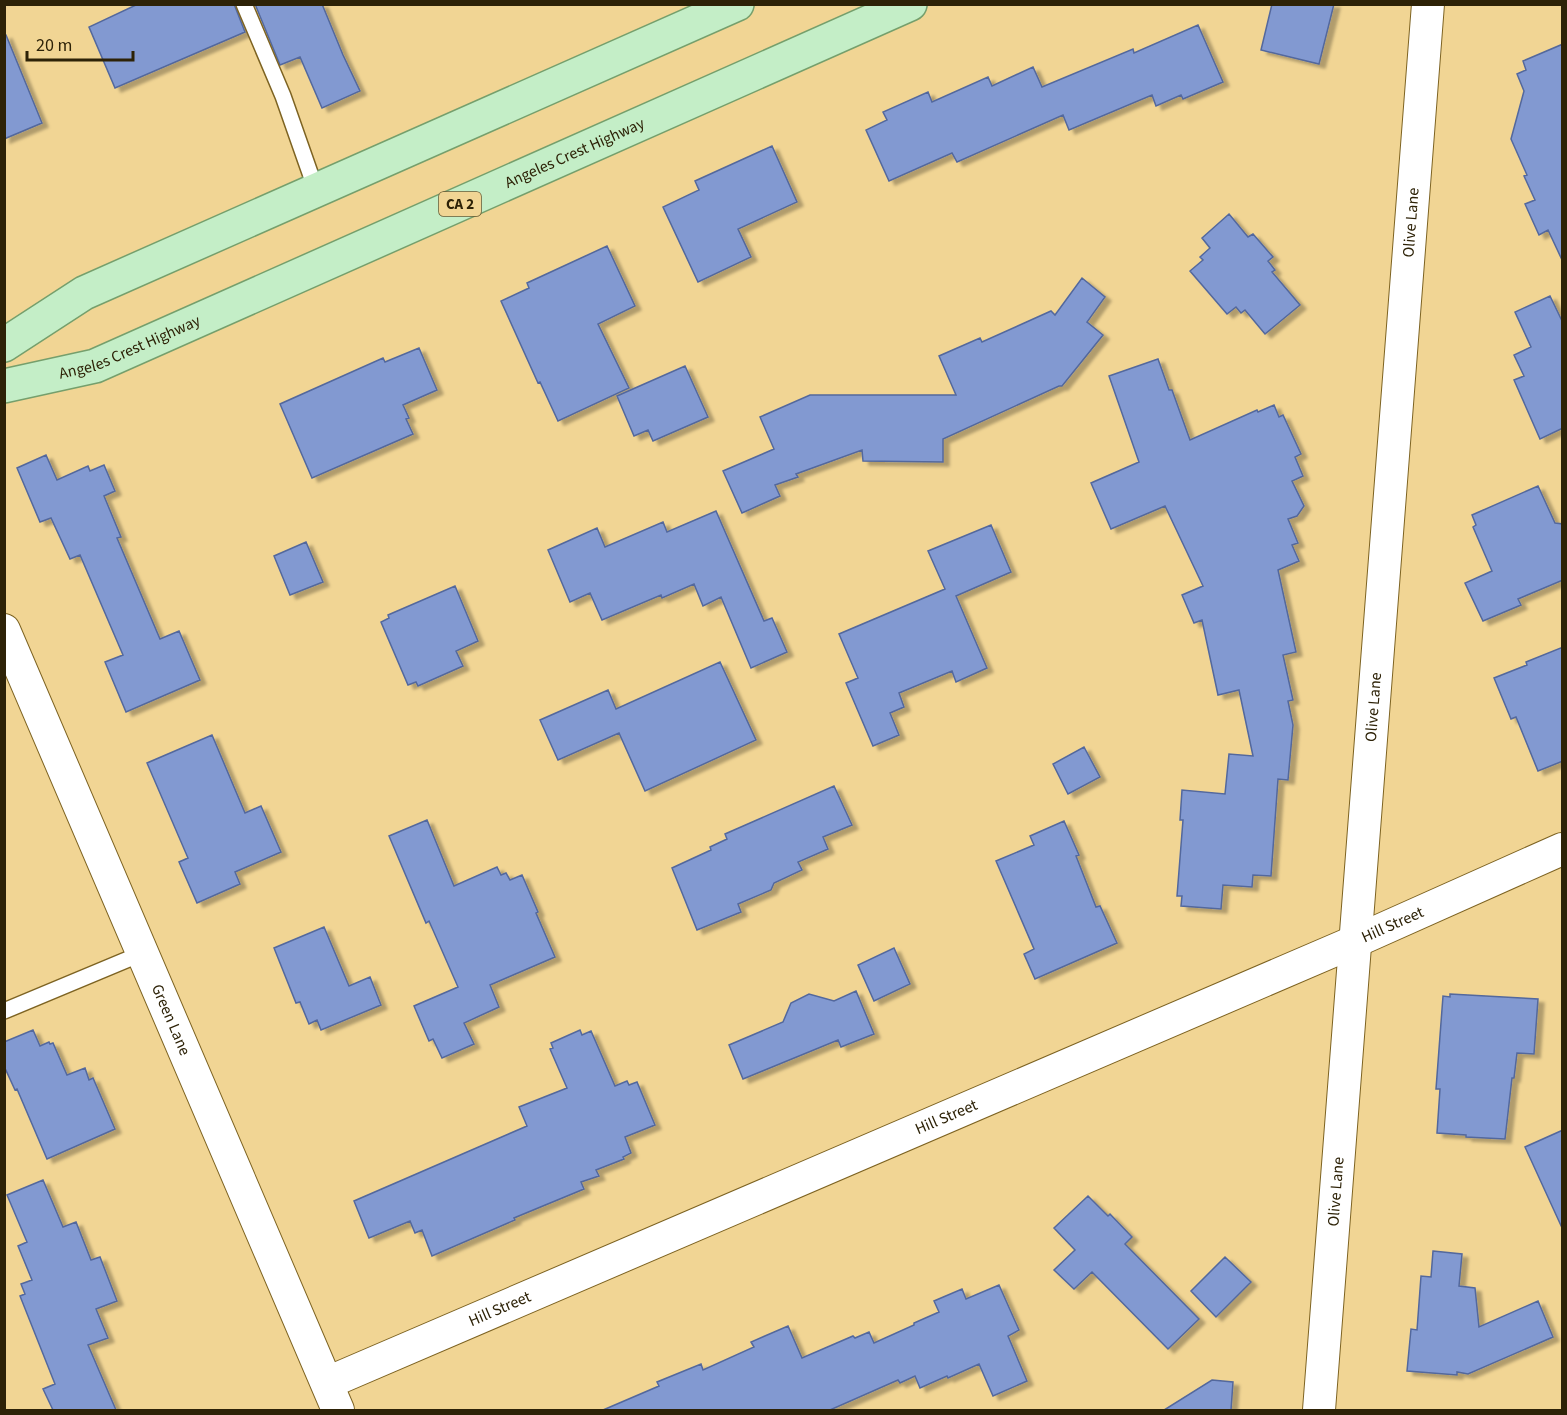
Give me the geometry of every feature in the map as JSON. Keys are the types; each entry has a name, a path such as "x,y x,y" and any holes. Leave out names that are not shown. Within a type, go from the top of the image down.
{"main road":[{"path":"4,345 84,292 737,4"},
{"name":"Angeles Crest Highway","path":"4,386 94,366 910,4"}],"street":[{"name":"Olive Lane","path":"1319,1410 1428,4"},
{"name":"Green Lane","path":"4,630 332,1397"},
{"name":"Hill Street","path":"332,1397 1563,849"}],"lane":[{"path":"244,4 283,96 316,190"},
{"path":"4,1011 143,953"}],"building":[{"path":"138,4 234,4 245,32 115,88 89,27"},
{"path":"255,4 322,4 360,91 322,108 300,57 280,65"},
{"path":"1272,4 1334,4 1319,64 1261,50"},
{"path":"1198,25 1223,82 1183,99 1181,95 1156,106 1152,95 1069,130 1063,115 957,162 952,153 889,181 866,130 887,120 883,112 928,92 932,102 988,77 992,86 1033,67 1042,87 1133,49 1134,53"},
{"path":"4,35 6,35 42,123 4,139"},
{"path":"1563,44 1563,262 1548,230 1539,235 1525,204 1535,200 1511,139 1524,91 1517,74 1526,70 1523,61"},
{"path":"772,146 797,202 738,229 751,257 698,282 663,207 699,190 695,181"},
{"path":"1229,214 1248,237 1253,234 1273,257 1268,261 1275,270 1272,272 1300,305 1265,334 1245,310 1241,313 1236,307 1227,314 1190,271 1203,260 1200,257 1210,248 1202,238"},
{"path":"607,246 635,306 598,324 629,388 558,421 501,301 529,288 527,283"},
{"path":"1082,278 1105,297 1087,322 1103,335 1062,386 943,439 943,462 863,461 862,450 796,474 798,477 775,485 780,496 742,513 723,471 774,449 760,417 810,395 956,395 939,356 980,338 982,342 1051,311 1055,315"},
{"path":"1550,296 1563,323 1563,428 1540,439 1514,380 1524,376 1514,355 1531,347 1515,312"},
{"path":"419,348 437,390 403,405 413,434 312,478 280,404 383,358 385,362"},
{"path":"1158,359 1190,440 1257,410 1258,412 1274,405 1279,417 1283,415 1301,454 1295,457 1303,476 1292,481 1304,506 1297,516 1288,519 1298,543 1292,545 1299,561 1278,570 1296,652 1283,655 1293,700 1288,701 1293,725 1288,780 1278,779 1271,876 1253,875 1252,887 1223,885 1221,909 1181,906 1182,896 1177,896 1183,820 1180,820 1182,790 1225,794 1229,754 1253,756 1239,690 1218,695 1202,620 1194,623 1182,595 1203,586 1165,506 1111,529 1091,483 1139,462 1109,376"},
{"path":"685,366 708,417 653,441 648,430 634,436 617,396"},
{"path":"46,455 57,480 88,466 90,471 104,465 115,491 104,496 121,537 117,538 160,639 179,631 200,680 126,712 105,662 123,655 80,555 70,559 51,518 40,522 17,468"},
{"path":"1538,486 1555,523 1563,524 1563,580 1518,599 1521,605 1483,621 1465,583 1492,571 1473,527 1476,525 1472,515"},
{"path":"716,511 764,621 772,618 787,652 751,668 721,597 703,606 694,584 602,620 590,593 570,602 548,550 597,528 605,547 663,522 667,532"},
{"path":"991,525 1011,572 956,596 987,668 956,682 952,671 899,693 904,707 890,713 899,735 873,746 846,683 858,678 839,634 945,589 928,551"},
{"path":"306,542 323,582 290,595 274,556"},
{"path":"455,586 478,641 456,651 463,666 418,686 416,682 408,685 381,622 389,618 388,615"},
{"path":"1563,647 1563,761 1538,771 1516,717 1511,719 1494,678"},
{"path":"720,662 756,740 645,791 619,733 558,760 540,720 608,690 616,709"},
{"path":"212,735 245,813 261,806 281,852 235,872 240,884 197,903 179,862 188,858 147,763"},
{"path":"1084,747 1100,777 1068,794 1053,764"},
{"path":"834,786 852,825 823,837 828,849 798,862 802,870 774,883 771,890 738,904 741,912 697,930 672,868 711,850 710,847 727,839 725,834"},
{"path":"427,820 454,886 497,867 501,875 506,873 510,880 522,875 555,957 490,985 499,1007 464,1023 474,1044 442,1058 433,1039 429,1041 414,1006 458,987 429,921 426,923 389,836"},
{"path":"1064,821 1079,855 1076,856 1096,907 1100,906 1117,943 1035,979 1024,954 1034,949 996,861 1034,845 1030,836"},
{"path":"324,927 349,986 370,977 381,1005 321,1030 317,1020 309,1024 300,1002 296,1003 274,948"},
{"path":"894,948 910,984 874,1001 858,965"},
{"path":"856,991 874,1034 841,1047 838,1040 743,1079 729,1045 783,1022 791,1003 809,994 834,1001"},
{"path":"1450,994 1538,999 1534,1054 1517,1053 1505,1139 1437,1133 1440,1089 1436,1089 1443,996 1450,997"},
{"path":"33,1030 40,1046 49,1042 53,1043 67,1075 85,1068 89,1080 93,1078 115,1129 47,1159 17,1089 15,1090 4,1066 4,1042"},
{"path":"580,1030 582,1035 591,1031 615,1086 627,1081 629,1085 637,1082 655,1125 625,1137 631,1153 623,1157 624,1159 596,1170 599,1176 581,1182 584,1189 432,1256 422,1230 415,1233 410,1221 369,1238 354,1201 527,1126 519,1107 567,1088 550,1049 553,1048 551,1043"},
{"path":"1563,1130 1563,1230 1525,1147"},
{"path":"43,1180 63,1227 76,1222 91,1260 100,1257 117,1301 96,1309 108,1338 88,1345 116,1410 53,1410 43,1389 55,1384 20,1296 25,1294 21,1284 32,1280 18,1246 27,1242 7,1195"},
{"path":"1088,1196 1108,1216 1110,1214 1132,1237 1125,1244 1199,1319 1168,1349 1092,1272 1074,1289 1054,1270 1075,1250 1054,1228"},
{"path":"1433,1251 1462,1254 1459,1286 1475,1288 1479,1327 1538,1301 1553,1337 1468,1374 1407,1371 1411,1329 1417,1330 1421,1276 1431,1277"},
{"path":"1225,1257 1251,1282 1216,1317 1191,1291"},
{"path":"999,1285 1019,1330 1008,1336 1027,1381 993,1396 979,1364 920,1388 915,1376 900,1383 898,1380 830,1410 603,1410 659,1386 657,1382 701,1364 703,1370 754,1347 751,1342 788,1326 802,1358 853,1336 855,1338 869,1332 874,1343 939,1312 934,1301 962,1289 966,1299"},
{"path":"1212,1380 1233,1382 1231,1410 1164,1410"}]}
